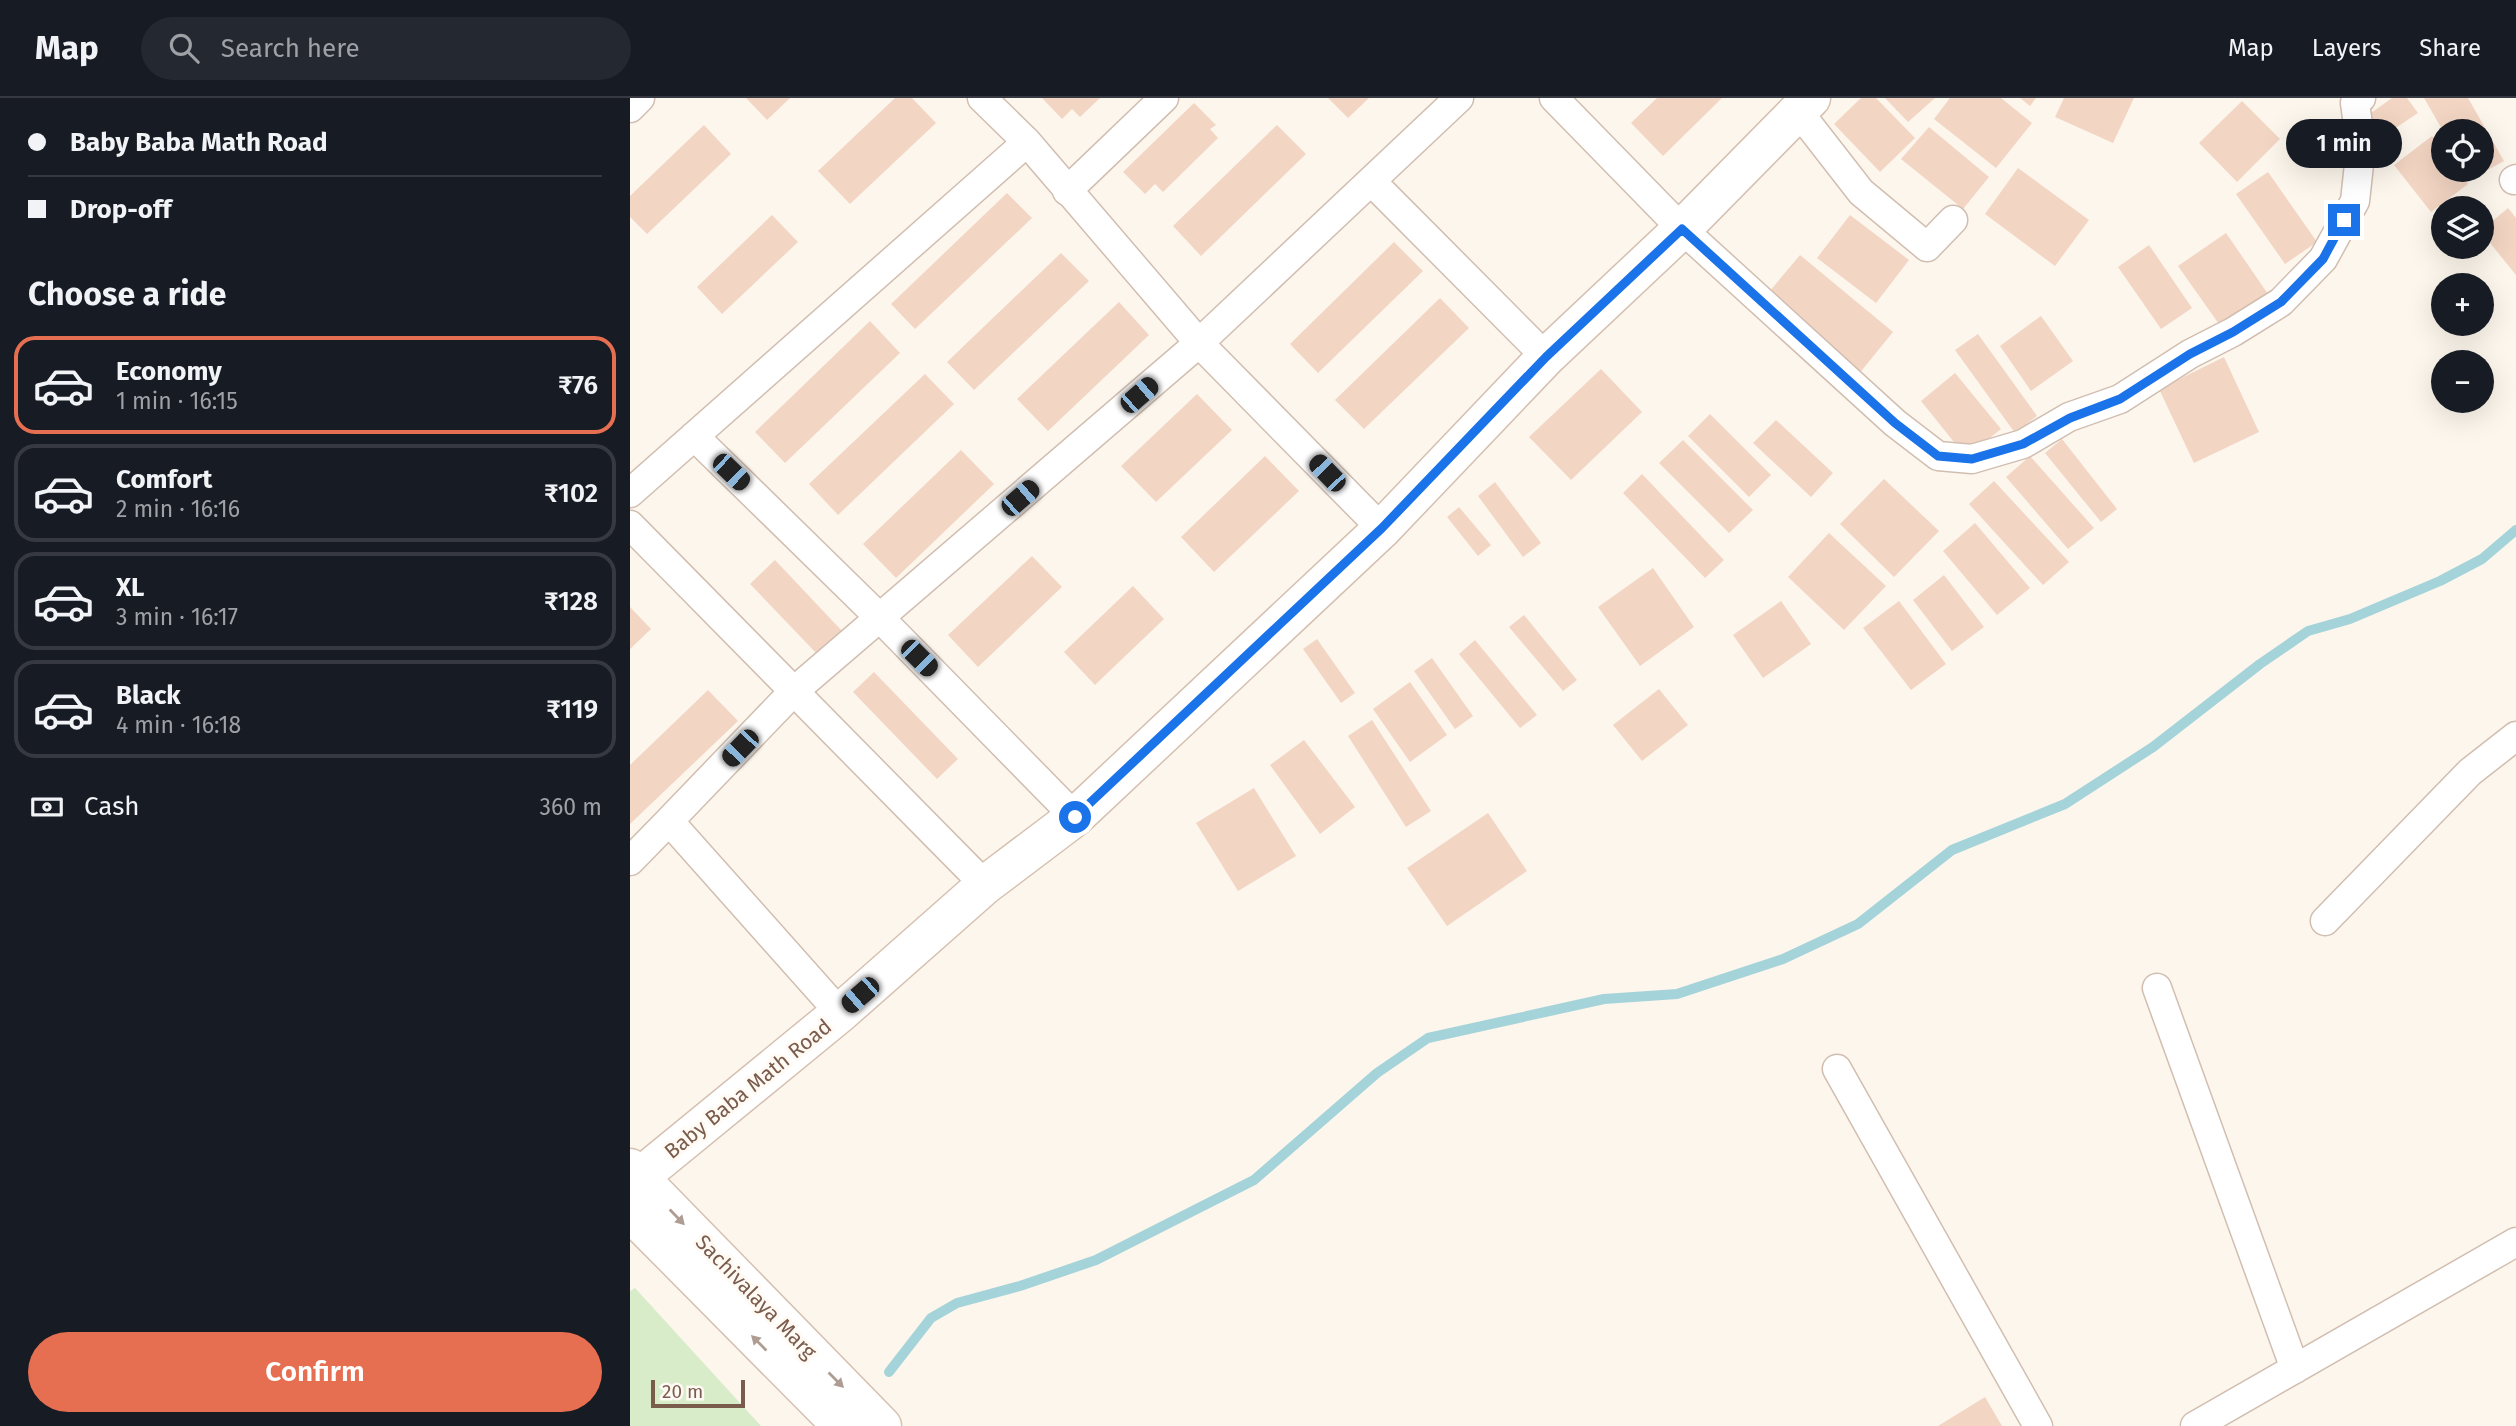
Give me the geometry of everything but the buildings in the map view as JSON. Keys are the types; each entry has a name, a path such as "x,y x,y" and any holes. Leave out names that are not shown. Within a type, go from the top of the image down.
{"street":[{"path":"630,108 640,98"},
{"path":"982,98 1027,142 1199,343 1382,528"},
{"path":"1067,191 1164,98"},
{"path":"630,861 793,692 1199,343 1459,98"},
{"path":"1554,98 1682,229 1895,423 1938,456 1972,459 2023,444 2070,418 2120,399 2190,354 2233,332 2281,302 2323,259 2355,201 2361,146 2355,103 2361,98"},
{"path":"1804,105 1861,192 1927,247 1952,220"},
{"name":"Baby Baba Math Road","path":"632,1185 839,1013 985,885 1075,817 1382,528 1546,357 1682,229 1804,105"},
{"path":"630,493 1027,142"},
{"path":"1372,182 1546,357"},
{"path":"694,436 880,618 1075,817"},
{"path":"635,539 793,692 985,885"},
{"path":"2325,921 2469,772 2516,736"},
{"path":"669,821 839,1013"},
{"path":"2157,988 2295,1369"},
{"path":"1838,1069 2038,1426"},
{"name":"Sachivalaya Marg","path":"632,1185 842,1426"},
{"name":"Sachivalaya Marg","path":"632,1185 772,1316 883,1426"},
{"path":"2195,1426 2516,1242"}],"green space":[{"path":"635,1288 761,1426 630,1426 630,1291"}],"waterway":[{"path":"889,1372 931,1318 957,1303 1020,1286 1096,1260 1254,1180 1377,1073 1428,1038 1604,999 1677,994 1783,959 1858,924 1952,850 2065,804 2153,747 2260,664 2308,631 2350,619 2440,581 2482,559 2516,530"}],"route":[{"path":"1075,817 1382,528 1546,357 1682,229 1895,423 1938,456 1972,459 2023,444 2070,418 2120,399 2190,354 2233,332 2281,302 2323,259 2344,220"}]}
